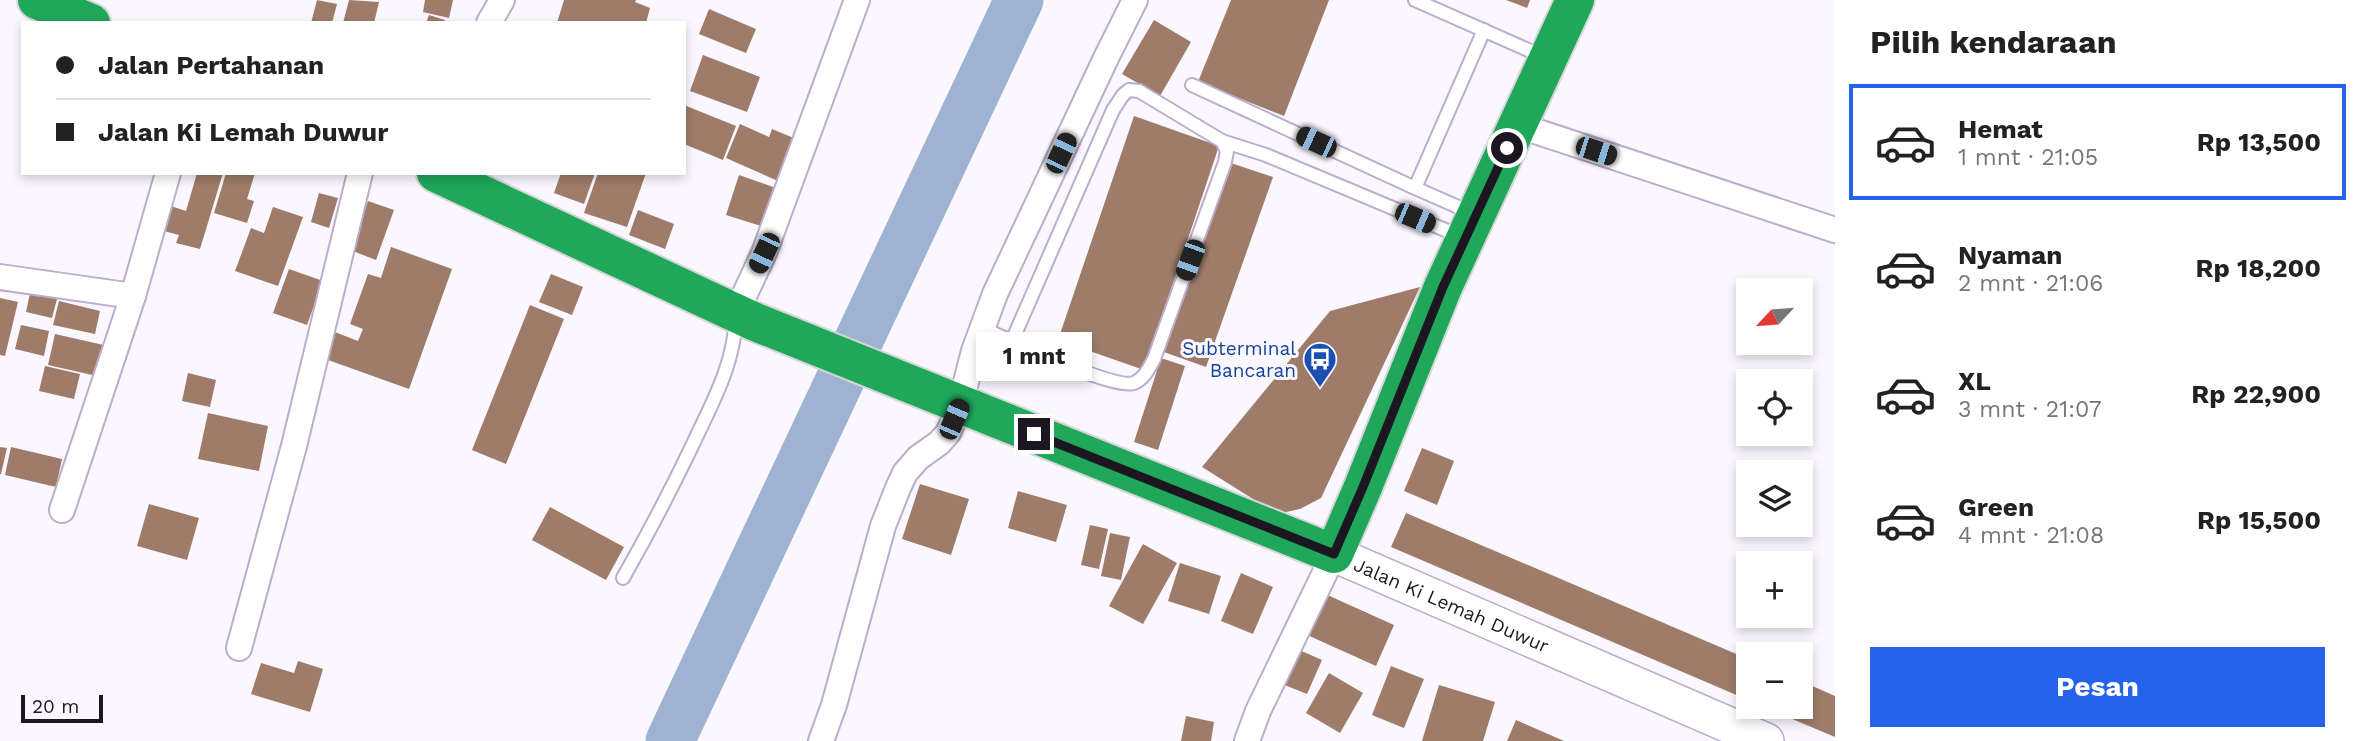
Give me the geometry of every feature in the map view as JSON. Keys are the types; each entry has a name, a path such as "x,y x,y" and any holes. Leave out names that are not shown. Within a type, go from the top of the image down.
{"highway":[{"path":"37,0 86,21"},
{"path":"1334,554 1470,226 1575,0"},
{"name":"Jalan Ki Lemah Duwur","path":"440,175 745,317 1334,554"}],"main road":[{"name":"Jalan Ki Lemah Duwur","path":"1334,554 1766,741"}],"street":[{"path":"490,21 502,0"},
{"path":"745,317 764,253 857,0"},
{"path":"821,741 834,705 883,526 898,488 905,473 918,458 948,433 950,400 974,352 1013,256 1105,58 1135,0"},
{"path":"1517,125 1835,230"},
{"path":"62,509 133,296 167,175"},
{"path":"239,648 294,446 360,175"},
{"path":"0,277 133,296"},
{"path":"1247,741 1258,711 1334,554"}],"lane":[{"path":"1415,0 1547,59"},
{"path":"1415,188 1484,30"},
{"path":"1192,85 1415,188 1470,226"},
{"path":"1012,341 1113,110 1129,90 1139,91 1222,141 1470,226"},
{"path":"982,328 1109,381 1132,384 1144,377 1154,359 1225,162 1227,151 1222,141"},
{"path":"623,578 660,513 725,376 745,317"}],"building":[{"path":"317,0 337,4 333,21 312,21"},
{"path":"349,0 379,2 374,21 344,21"},
{"path":"425,0 453,0 449,18 423,12"},
{"path":"564,0 636,0 635,2 650,8 647,21 558,21"},
{"path":"1231,0 1329,0 1284,116 1198,82"},
{"path":"1506,0 1530,0 1527,8"},
{"path":"709,9 756,29 746,53 699,34"},
{"path":"429,15 445,20 445,21 427,21"},
{"path":"1154,20 1191,42 1160,96 1122,74"},
{"path":"703,55 760,77 747,112 690,91"},
{"path":"686,106 736,126 723,160 686,145"},
{"path":"1134,116 1219,146 1144,370 1058,340"},
{"path":"740,124 769,137 772,129 796,139 778,181 726,158"},
{"path":"1228,162 1273,177 1206,367 1161,351"},
{"path":"196,175 222,175 200,249 176,243 179,235 164,231 171,206 186,211"},
{"path":"225,175 254,175 247,199 254,201 247,223 214,213"},
{"path":"560,175 594,175 584,204 554,193"},
{"path":"597,175 645,175 627,227 584,213"},
{"path":"739,175 776,188 764,227 726,215"},
{"path":"319,193 338,198 329,228 311,222"},
{"path":"368,201 394,210 376,260 350,250"},
{"path":"273,207 303,217 278,286 235,271 251,228 264,233"},
{"path":"638,210 674,224 665,249 629,235"},
{"path":"391,247 452,269 409,389 317,356 327,329 358,341 363,329 350,324 368,274 381,278"},
{"path":"289,269 323,281 307,325 273,313"},
{"path":"551,274 583,287 572,315 539,302"},
{"name":"Subterminal Bancaran","path":"1420,287 1321,498 1300,509 1277,514 1202,467 1330,311"},
{"path":"30,293 57,299 52,318 26,312"},
{"path":"0,298 18,302 5,356 0,355"},
{"path":"59,301 100,311 95,334 53,325"},
{"path":"530,305 564,319 506,464 472,450"},
{"path":"21,325 49,331 44,356 15,349"},
{"path":"55,334 108,346 101,377 48,365"},
{"path":"1161,358 1185,366 1158,450 1134,442"},
{"path":"45,366 80,374 74,399 39,391"},
{"path":"188,373 216,380 210,407 182,401"},
{"path":"208,413 268,426 259,471 198,459"},
{"path":"0,447 7,448 1,474 0,474"},
{"path":"11,447 62,459 56,487 5,475"},
{"path":"1422,448 1454,461 1437,505 1404,491"},
{"path":"920,484 969,499 951,555 902,539"},
{"path":"1018,491 1067,505 1056,542 1008,528"},
{"path":"149,504 199,518 187,560 137,546"},
{"path":"550,507 624,547 606,580 532,540"},
{"path":"1406,513 1736,654 1736,695 1391,547"},
{"path":"1090,525 1108,529 1099,569 1081,565"},
{"path":"1110,533 1130,537 1121,580 1101,576"},
{"path":"1143,544 1177,563 1143,624 1109,606"},
{"path":"1180,563 1221,576 1209,614 1168,601"},
{"path":"1241,573 1273,587 1253,634 1221,621"},
{"path":"1323,593 1394,625 1376,666 1305,634"},
{"path":"1297,649 1322,660 1307,694 1282,684"},
{"path":"298,661 323,669 310,712 251,694 261,663 294,673"},
{"path":"1391,666 1424,679 1404,728 1372,715"},
{"path":"1329,673 1363,693 1340,733 1306,713"},
{"path":"1439,685 1495,702 1483,741 1422,741"},
{"path":"1813,686 1835,696 1835,737 1792,719 1813,719"},
{"path":"1186,716 1214,722 1211,741 1181,741"},
{"path":"1516,720 1564,741 1507,741"}],"waterway":[{"path":"670,741 1019,0"}],"place":[{"name":"Subterminal Bancaran","path":"1320,389"}],"route":[{"path":"1034,434 1334,554 1443,287 1507,148"}]}
